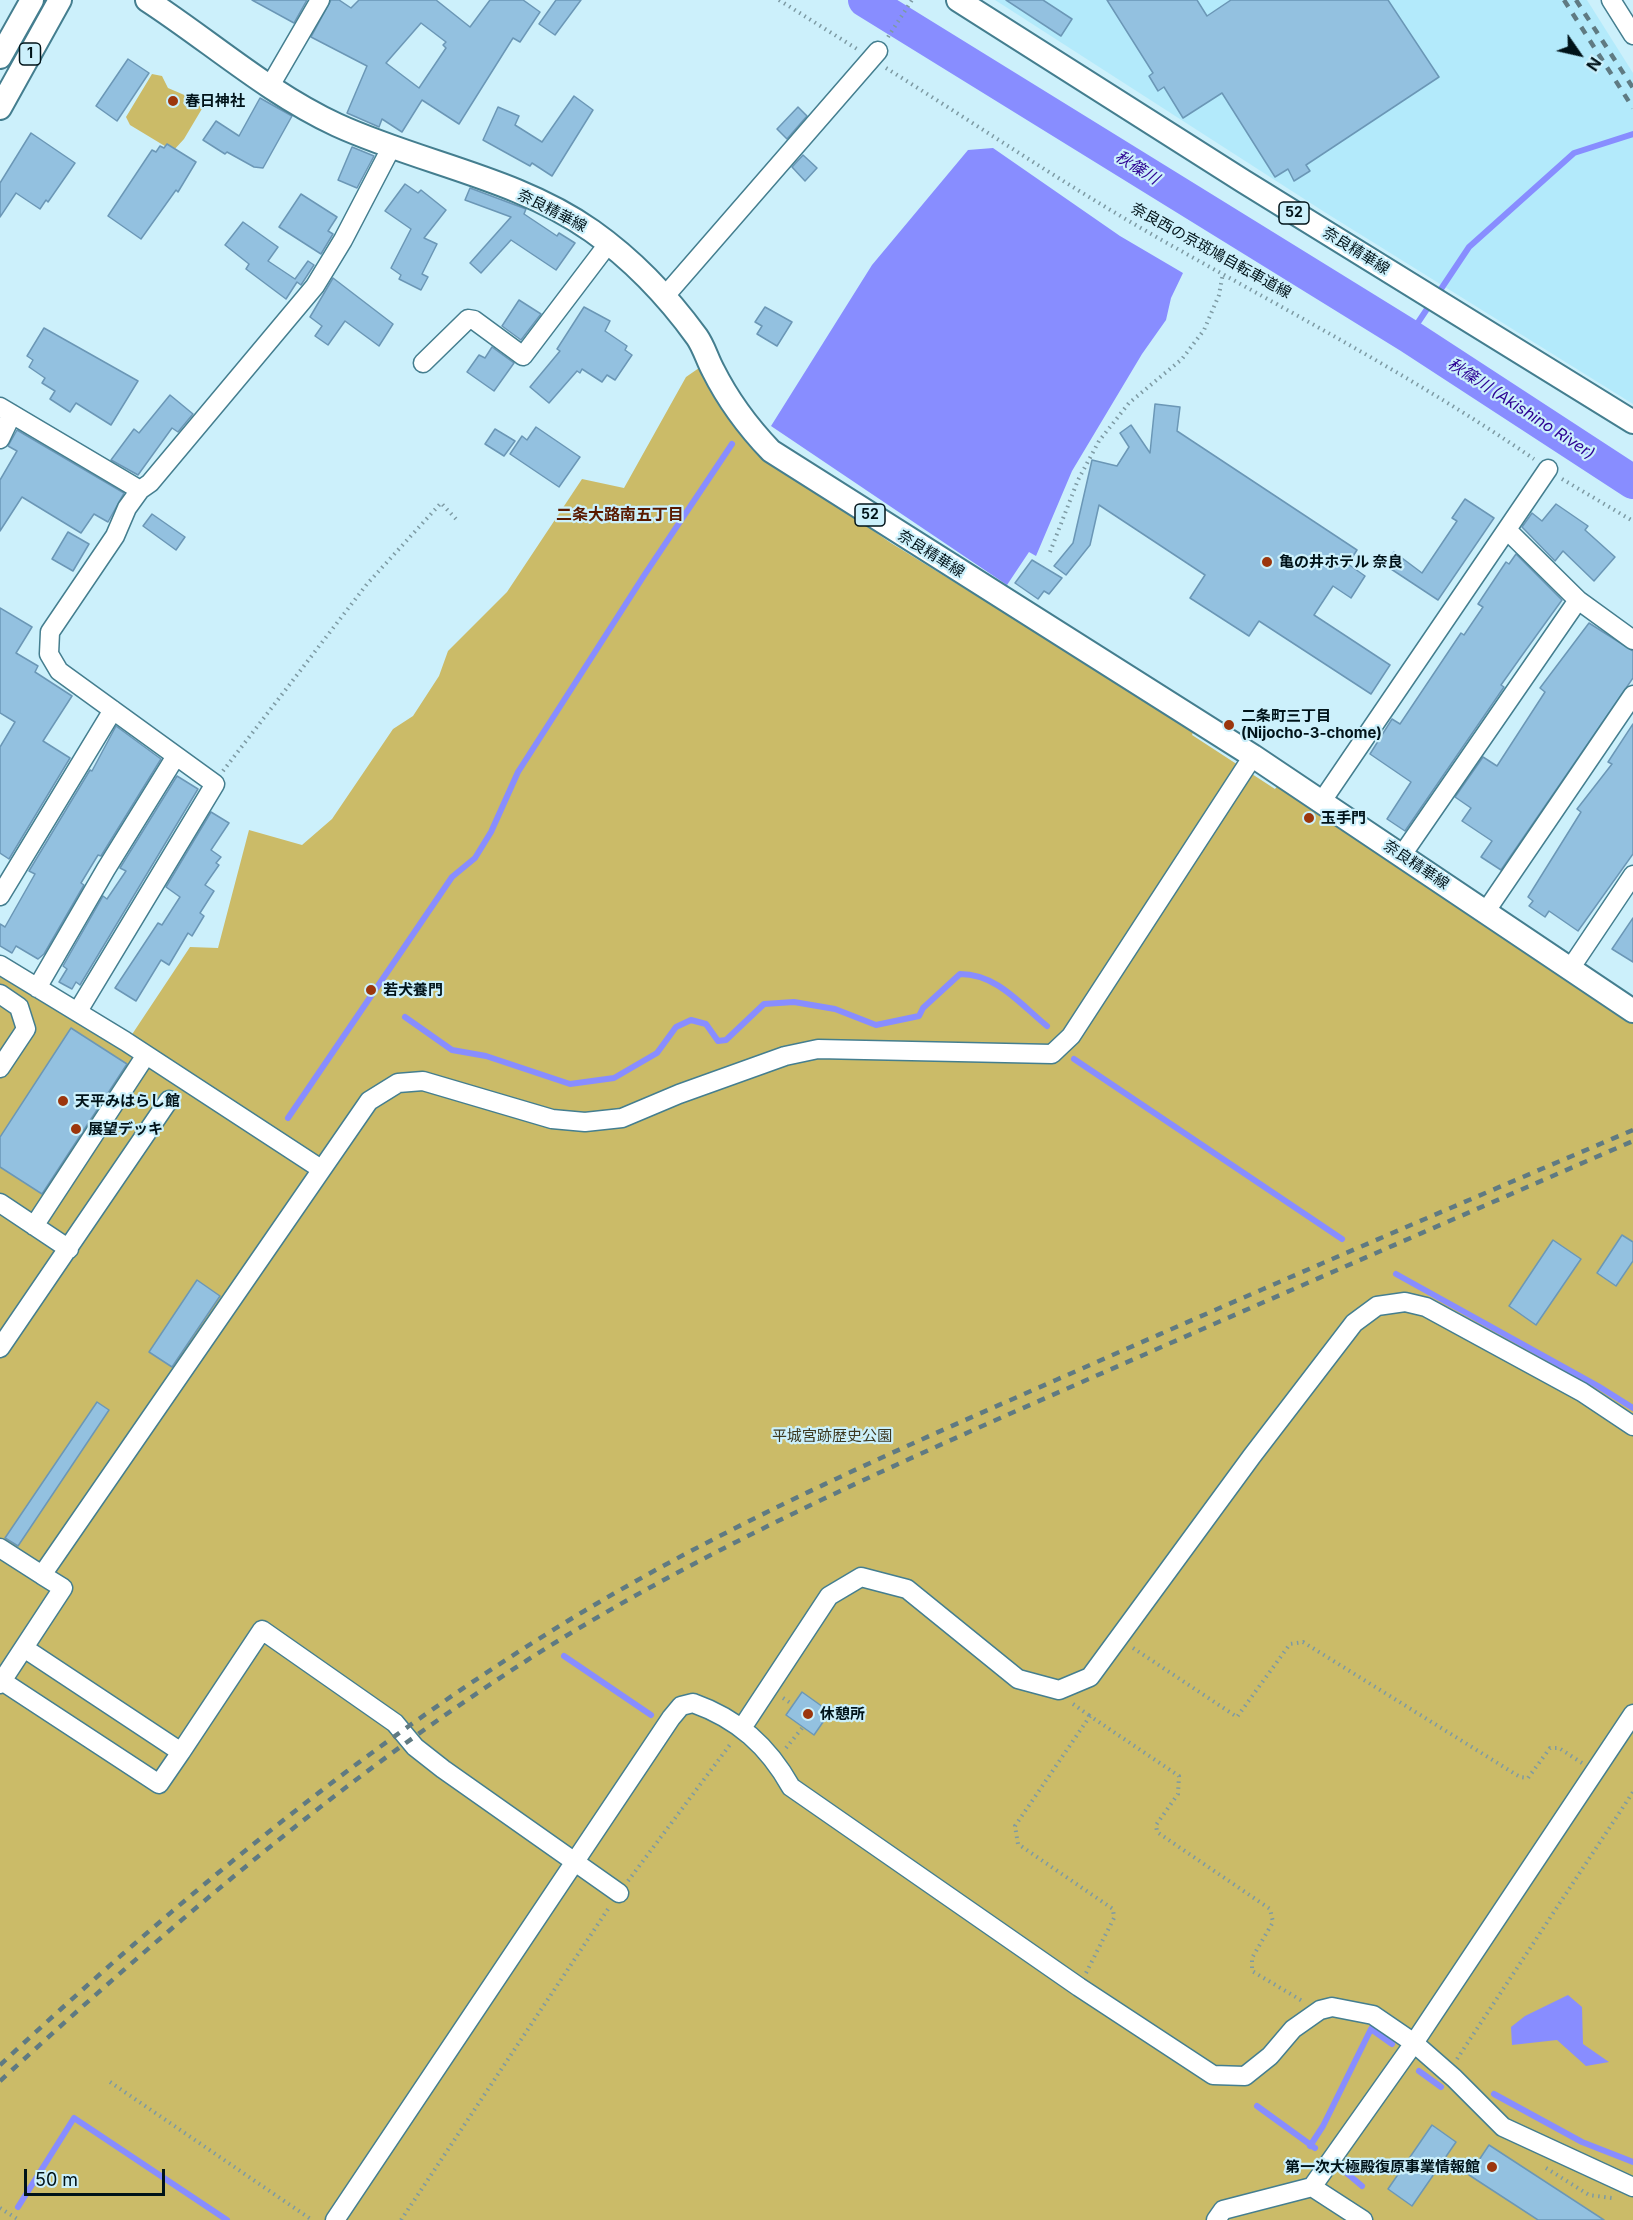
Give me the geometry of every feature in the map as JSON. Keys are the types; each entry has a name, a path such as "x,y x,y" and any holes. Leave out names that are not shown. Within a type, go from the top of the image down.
{"main road":[{"name":"1","path":"0,57 32,0"},
{"name":"1","path":"0,108 60,0"},
{"name":"奈良精華線","path":"958,0 1253,187 1633,422"},
{"name":"奈良精華線","path":"159,3 270,86 334,124 391,148 455,168 543,203 592,231 665,296 698,339 713,371 747,426 771,451 1253,756 1633,1011"}],"street":[{"path":"270,86 320,0"},
{"path":"1611,0 1630,21"},
{"path":"665,296 876,55"},
{"path":"78,1011 133,915 215,784 59,671 49,654 48,639 80,585 115,536 127,508 140,490 150,483 172,458 315,286 343,240 391,148"},
{"path":"423,363 468,319 474,320 522,356 608,244"},
{"path":"0,439 6,410 140,490"},
{"path":"1322,801 1548,469"},
{"path":"1507,530 1578,600 1633,640"},
{"path":"1402,855 1578,600"},
{"path":"1486,911 1633,695"},
{"path":"0,896 113,710"},
{"path":"37,988 106,868 176,756"},
{"path":"42,1575 369,1101 398,1083 423,1081 552,1119 585,1122 622,1118 679,1094 774,1060 818,1049 1052,1054 1071,1036 1253,756"},
{"path":"1570,969 1633,875"},
{"path":"0,964 125,1041 321,1169"},
{"path":"0,994 20,1007 26,1029 0,1068"},
{"path":"34,1226 146,1055"},
{"path":"0,1348 169,1100"},
{"path":"0,1203 69,1249"},
{"path":"742,1728 829,1596 861,1577 907,1589 1018,1679 1059,1690 1090,1677 1252,1456 1346,1333 1354,1323 1377,1306 1405,1302 1426,1307 1582,1392 1633,1426"},
{"path":"0,1548 63,1588 1,1683 159,1784 262,1630 395,1723 415,1747 619,1893"},
{"path":"24,1648 181,1752"},
{"path":"335,2220 681,1706 693,1703 742,1728 776,1760 791,1787 1079,1987 1213,2075 1245,2076 1270,2056 1293,2029 1320,2010 1332,2007 1373,2015 1414,2043 1454,2078 1503,2127 1633,2187"},
{"path":"1216,2220 1223,2210 1312,2187 1414,2043 1633,1714"},
{"path":"1312,2187 1363,2220"}],"path":[{"name":"奈良西の京斑鳩自転車道線","path":"779,0 876,55 1165,242 1323,327 1478,421 1548,469 1633,522"},
{"path":"876,55 912,0"},
{"path":"1050,552 1078,480 1099,441 1129,403 1182,359 1204,330 1219,295 1223,273"},
{"path":"215,784 375,576 441,503 457,520"},
{"path":"1119,1639 1237,1717 1290,1644 1303,1642 1520,1777 1528,1778 1550,1748 1559,1748 1595,1772"},
{"path":"1079,1987 1114,1918 1113,1909 1018,1844 1015,1826 1090,1716 1179,1776 1178,1794 1156,1825 1157,1832 1270,1909 1273,1922 1252,1958 1252,1971 1320,2010"},
{"path":"776,1760 803,1727"},
{"path":"401,2220 619,1893 742,1728"},
{"path":"1456,2061 1633,1792"},
{"path":"110,2082 312,2220"},
{"path":"0,2208 19,2220"}],"shaded area":[{"path":"995,0 1587,0 1633,73 1633,404 1326,213"},
{"path":"993,148 1120,236 1183,273 1171,298 1166,320 1142,354 1072,471 1036,556 1029,552 1007,585 771,426 872,265 968,150"},
{"path":"1568,1995 1582,2007 1583,2044 1609,2062 1586,2066 1557,2040 1512,2045 1511,2027 1525,2016"}],"green space":[{"path":"152,74 162,76 168,88 196,100 203,107 184,139 173,151 130,125 126,117"},
{"name":"平城宮跡歴史公園","path":"699,368 750,439 784,469 891,543 1194,730 1192,735 1275,789 1279,784 1633,1023 1633,2220 0,2220 0,970 123,1048 190,947 218,948 249,830 302,845 332,819 393,729 413,716 439,676 448,651 507,592 582,479 624,488 686,377"}],"building":[{"path":"252,0 307,0 294,23"},
{"path":"331,0 339,0 351,8 359,0 436,0 470,27 490,0 523,0 540,12 520,42 513,38 459,124 422,100 402,132 382,119 379,127 347,113 367,66 311,37","holes":["421,23 446,42 443,45 446,48 419,88 386,63"]},
{"path":"556,0 581,0 555,35 539,24"},
{"path":"1006,0 1043,0 1072,19 1061,36"},
{"path":"1107,0 1197,0 1207,16 1231,0 1388,0 1439,77 1306,165 1310,171 1294,181 1288,169 1275,177 1222,93 1183,118 1164,87 1158,91 1149,76 1153,73"},
{"path":"128,59 149,73 117,121 96,106"},
{"path":"574,96 593,110 552,176 532,163 530,166 483,140 498,107 519,116 515,125 542,142"},
{"path":"260,98 292,116 263,168 254,167 227,152 225,154 203,140 216,121 239,136"},
{"path":"798,107 807,116 787,139 777,129"},
{"path":"31,133 75,163 48,202 46,200 40,209 16,193 0,217 0,183"},
{"path":"167,144 196,162 178,192 176,190 141,239 108,216 152,150 156,152 160,146 164,148"},
{"path":"352,147 374,156 357,188 338,180"},
{"path":"803,155 817,168 805,181 792,167"},
{"path":"405,184 418,193 421,190 446,210 424,238 437,244 422,274 428,277 421,290 399,279 401,275 391,268 411,229 385,211"},
{"path":"470,188 526,209 524,214 557,236 559,233 575,243 556,270 511,240 481,273 470,263 511,217 465,200"},
{"path":"301,194 337,217 328,231 333,234 321,254 279,227"},
{"path":"243,222 278,247 268,261 295,279 308,261 314,265 301,285 297,282 286,299 246,269 249,264 225,245"},
{"path":"333,278 393,324 379,346 345,321 328,345 315,336 322,326 310,317"},
{"path":"519,300 541,314 521,340 502,326"},
{"path":"584,307 610,321 605,331 627,346 625,350 632,355 615,380 607,375 602,382 582,369 580,373 577,371 549,403 530,387 560,351 557,349"},
{"path":"765,307 792,322 777,346 757,334 762,326 755,322"},
{"path":"44,328 138,381 111,425 76,403 70,412 50,399 55,391 42,383 45,378 29,367 33,360 27,356"},
{"path":"492,347 514,363 494,391 467,372 479,355 485,358"},
{"path":"170,395 193,414 178,432 172,428 138,475 111,460 134,429 139,433"},
{"name":"亀の井ホテル 奈良","path":"1155,404 1180,407 1177,431 1357,550 1348,564 1365,576 1351,598 1333,586 1314,615 1390,665 1371,694 1259,621 1249,636 1190,598 1205,575 1099,505 1090,545 1066,575 1054,566 1073,543 1092,460 1117,466 1129,447 1120,433 1131,425 1150,453"},
{"path":"536,427 580,457 559,487 510,454 522,436 527,440"},
{"path":"495,429 515,441 504,456 485,444"},
{"path":"17,430 124,493 108,522 94,514 81,533 22,497 0,531 0,480 17,451 8,446"},
{"path":"1465,499 1494,518 1438,600 1385,565 1394,552 1422,573 1457,521 1452,518"},
{"path":"1556,504 1588,526 1585,530 1615,557 1594,581 1563,551 1555,561 1522,527 1532,513 1542,521"},
{"path":"152,514 185,537 176,550 143,526"},
{"path":"68,532 89,544 73,571 52,559"},
{"path":"1516,554 1562,600 1501,685 1504,687 1405,831 1387,819 1411,782 1370,754 1392,719 1400,724 1461,633 1464,635 1483,607 1478,604 1506,562 1509,564"},
{"path":"1032,560 1062,578 1049,594 1044,591 1038,599 1015,583"},
{"path":"0,608 32,627 16,653 38,666 35,672 72,696 43,741 70,758 9,859 0,853 0,747 15,722 0,713"},
{"path":"1589,623 1633,651 1633,678 1501,870 1481,857 1492,841 1462,821 1471,808 1455,797 1483,757 1497,766 1545,692 1540,688"},
{"path":"1633,724 1633,854 1578,931 1549,911 1545,917 1529,906 1533,901 1528,897 1581,812 1577,809 1612,764 1608,762"},
{"path":"116,726 161,759 101,856 98,855 81,883 84,885 44,954 38,959 16,946 12,953 0,946 0,924 5,927 35,874 29,871 90,770 92,771"},
{"path":"177,776 198,789 80,985 76,982 72,989 59,982 67,969 63,966 103,896 107,899 126,871 120,868"},
{"path":"211,812 229,823 211,850 221,857 216,863 219,865 205,885 214,891 200,913 204,916 192,936 188,933 169,965 161,960 136,1001 115,988 158,923 162,925 180,897 166,887"},
{"path":"1633,918 1633,962 1612,949"},
{"name":"天平みはらし館","path":"71,1028 127,1064 42,1194 0,1167 0,1137"},
{"path":"1622,1235 1633,1242 1633,1261 1616,1286 1597,1273"},
{"path":"1553,1240 1581,1259 1536,1325 1509,1306"},
{"path":"197,1280 220,1296 172,1367 149,1352"},
{"path":"97,1402 109,1410 18,1546 5,1538"},
{"name":"休憩所","path":"802,1692 830,1712 814,1735 786,1715"},
{"path":"1432,2125 1456,2142 1412,2206 1388,2189"},
{"path":"1489,2145 1604,2220 1538,2220 1469,2175"}],"waterway":[{"name":"秋篠川","path":"865,0 1409,336 1633,482"},
{"path":"1437,295 1469,247 1574,153 1633,134"},
{"path":"1409,336 1431,303"},
{"path":"288,1118 452,877 475,858 491,832 518,772 645,574 732,444"},
{"path":"405,1017 452,1050 486,1056 570,1084 614,1078 657,1053 676,1027 691,1020 706,1024 718,1041 726,1040 764,1004 794,1002 835,1009 876,1025 919,1016 923,1008 960,974 973,975 997,985 1047,1026"},
{"path":"1074,1059 1342,1239"},
{"path":"1396,1274 1598,1386 1633,1408"},
{"path":"564,1656 651,1715"},
{"path":"1310,2146 1323,2126 1371,2029 1392,2044"},
{"path":"1419,2071 1441,2087"},
{"path":"1494,2094 1582,2142 1633,2162"},
{"path":"1257,2106 1315,2148"},
{"path":"18,2207 74,2118 227,2220"},
{"path":"1343,2170 1362,2186"}],"railway":[{"path":"1564,0 1633,108"},
{"path":"1576,0 1633,88"},
{"path":"0,2065 131,1947 266,1834 335,1780 479,1678 613,1594 737,1527 864,1466 1272,1285 1633,1130"},
{"path":"0,2081 201,1904 340,1792 412,1738 486,1687 624,1602 752,1534 883,1471 1633,1141"}],"place":[{"name":"春日神社","path":"173,101"},
{"name":"亀の井ホテル 奈良","path":"1267,562"},
{"name":"二条町三丁目 (Nijocho-3-chome)","path":"1229,725"},
{"name":"玉手門","path":"1309,818"},
{"name":"若犬養門","path":"371,990"},
{"name":"天平みはらし館","path":"63,1101"},
{"name":"展望デッキ","path":"76,1129"},
{"name":"休憩所","path":"808,1714"},
{"name":"第一次大極殿復原事業情報館","path":"1492,2167"}],"district":[{"name":"二条大路南五丁目","path":"620,515"}],"water label":[{"name":"秋篠川 (Akishino River)","path":"1521,409"}]}
